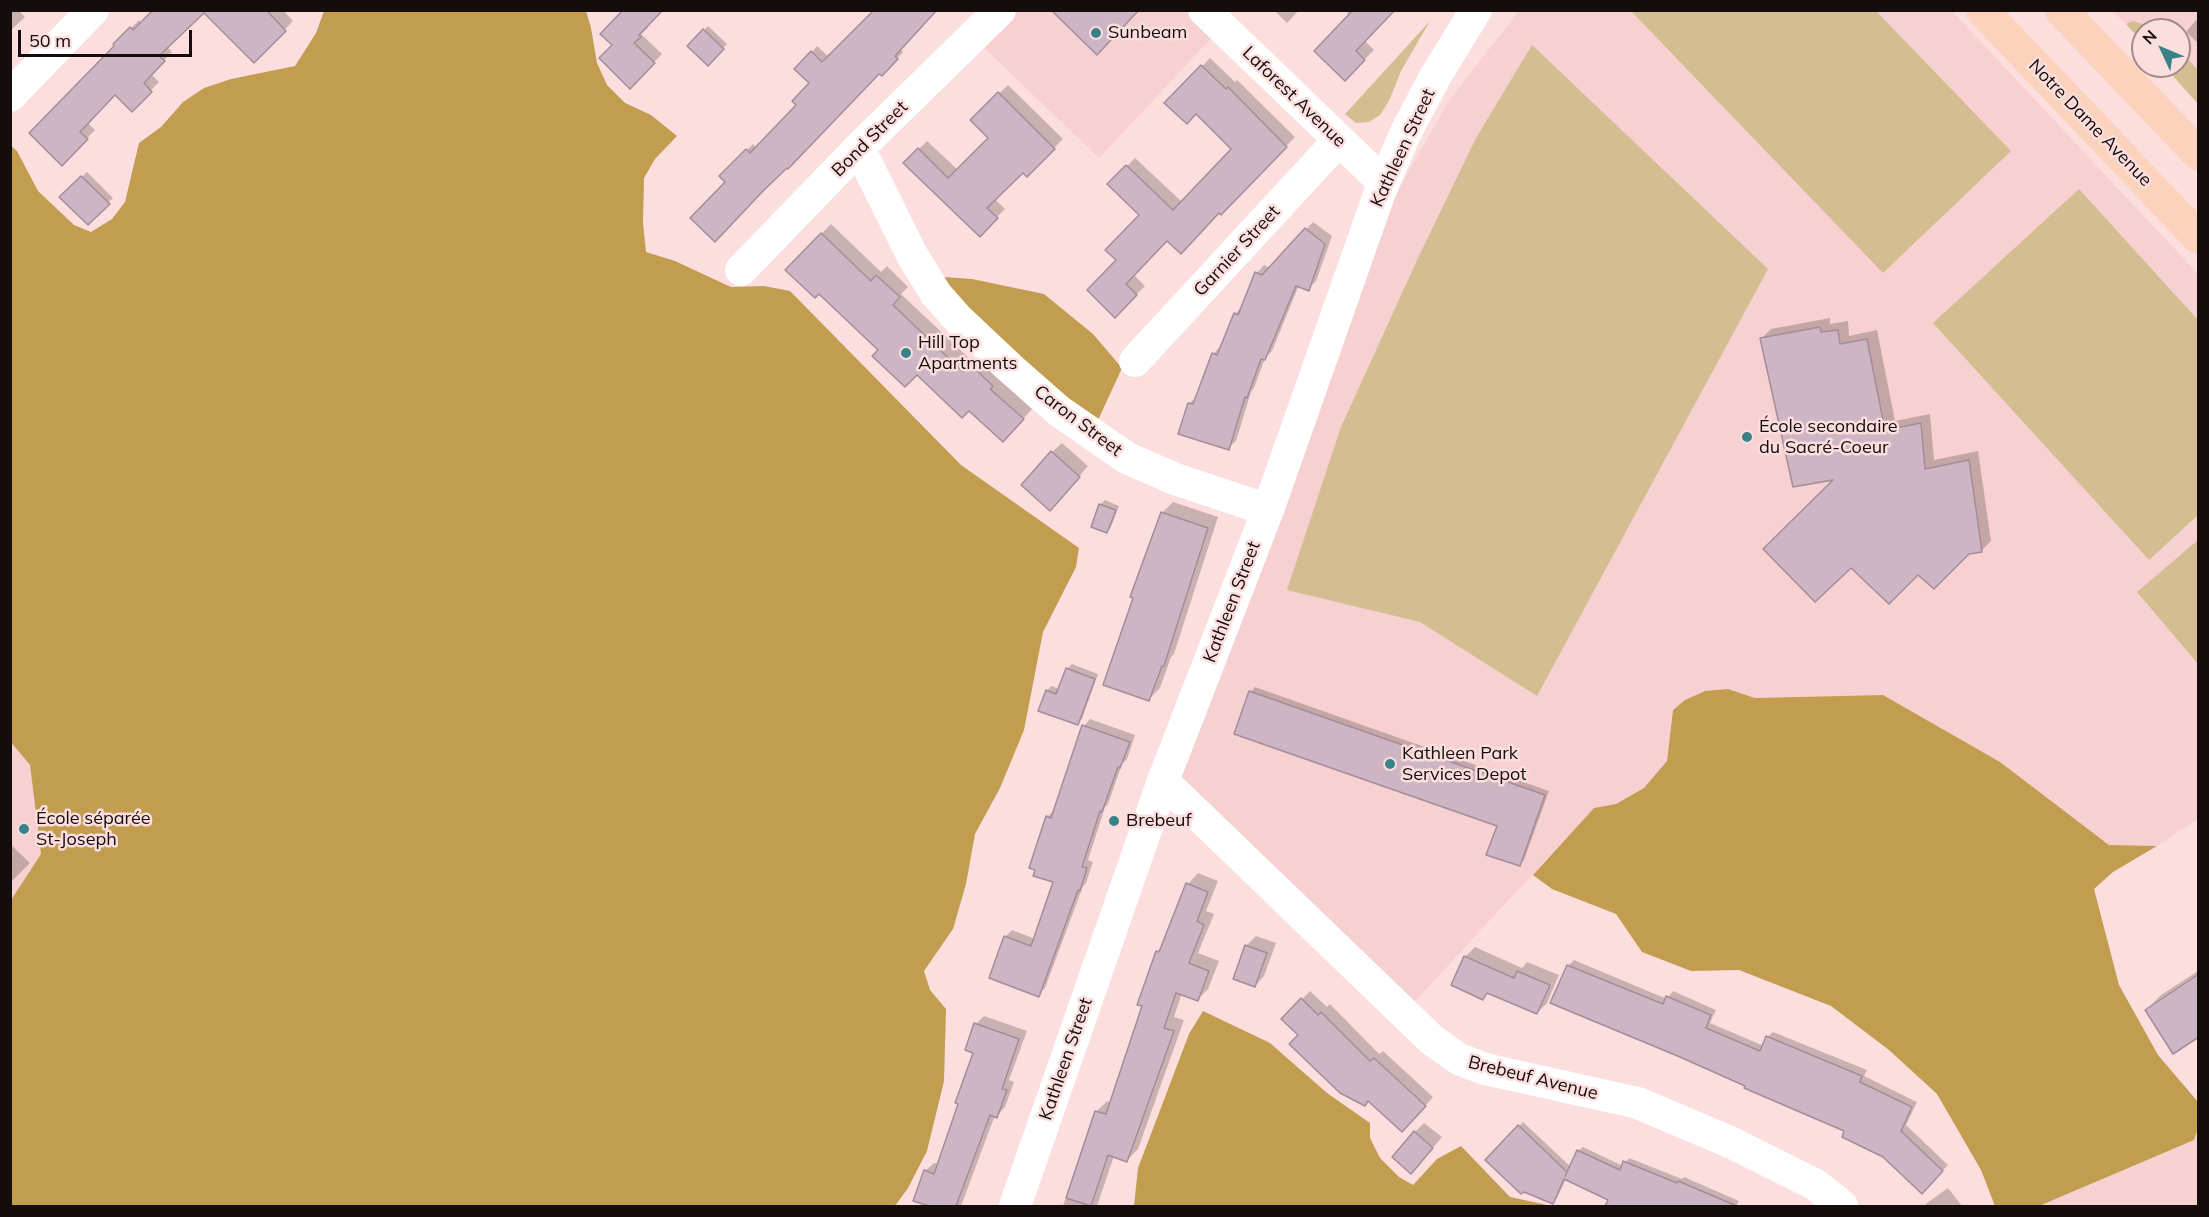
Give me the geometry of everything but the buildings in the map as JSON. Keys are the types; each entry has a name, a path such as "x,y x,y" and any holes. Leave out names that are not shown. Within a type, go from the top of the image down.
{"main road":[{"name":"Notre Dame Avenue","path":"1982,10 2199,237"},
{"path":"2061,10 2199,154"}],"street":[{"path":"10,96 93,10"},
{"name":"Bond Street","path":"741,270 1000,10"},
{"name":"Laforest Avenue","path":"1204,10 1384,183"},
{"name":"Kathleen Street","path":"1015,1206 1163,781 1268,510 1384,183 1406,132 1435,77 1476,10"},
{"name":"Garnier Street","path":"1135,361 1339,140"},
{"name":"Caron Street","path":"860,148 912,255 936,294 959,320 1018,376 1096,439 1128,458 1175,479 1268,510"},
{"name":"Brebeuf Avenue","path":"1163,781 1432,1040 1459,1059 1485,1069 1638,1103 1732,1143 1816,1185 1842,1206"}],"shaded area":[{"path":"1003,10 1200,11 1220,29 1099,158 975,39"},
{"path":"324,11 586,11 597,63 607,85 625,103 651,115 677,136 655,159 644,178 643,223 646,252 675,261 731,287 764,286 790,291 961,465 1079,548 1076,567 1043,632 1024,730 1000,788 975,834 966,884 953,929 924,971 930,990 946,1009 944,1081 927,1151 908,1188 895,1206 11,1206 11,900 41,854 30,765 10,741 11,146 17,151 38,191 74,225 91,232 112,219 125,202 139,143 161,127 183,102 204,88 231,79 295,66 316,33"},
{"name":"École secondaire du Sacré-Coeur","path":"1519,11 1952,11 2198,274 2198,819 2157,846 2109,845 2000,762 1883,695 1755,698 1728,689 1673,709 1667,761 1644,788 1616,804 1594,808 1403,1014 1164,783 1356,263 1450,99"},
{"path":"1631,11 1876,11 2011,151 1883,273"},
{"path":"2112,11 2198,11 2198,70 2191,63 2191,18 2131,18 2131,22 2126,24"},
{"path":"1430,21 1401,71 1389,101 1380,115 1369,122 1356,123 1345,114"},
{"path":"1532,45 1768,269 1537,696 1420,622 1287,590 1341,427 1476,138"},
{"path":"2191,63 2198,70 2198,104 2175,78 2191,78"},
{"path":"2079,189 2198,320 2198,515 2149,560 1933,323"},
{"path":"930,276 972,279 1044,294 1093,334 1122,368 1093,431"},
{"path":"2198,540 2198,664 2137,592"},
{"path":"1728,689 1755,698 1883,695 2000,762 2109,845 2157,846 2113,872 2094,889 2119,985 2158,1055 2198,1102 2198,1128 2194,1140 2039,1206 1995,1206 1981,1170 1937,1094 1889,1050 1831,1006 1739,970 1691,971 1642,952 1616,914 1552,889 1533,875 1594,808 1616,804 1644,788 1667,761 1673,710 1685,700 1705,691"},
{"name":"École séparée St-Joseph","path":"10,741 30,765 41,854 11,900"},
{"path":"1203,1011 1270,1043 1327,1093 1370,1123 1370,1138 1380,1158 1399,1177 1413,1185 1437,1159 1461,1146 1510,1197 1552,1206 1134,1206 1138,1168 1189,1034"},
{"path":"2198,1128 2198,1206 2039,1206 2194,1140"}],"place":[{"name":"Sunbeam","path":"1096,33"},
{"name":"Hill Top Apartments","path":"906,353"},
{"name":"École secondaire du Sacré-Coeur","path":"1747,437"},
{"name":"Kathleen Park Services Depot","path":"1390,764"},
{"name":"Brebeuf","path":"1114,821"},
{"name":"École séparée St-Joseph","path":"24,829"}]}
